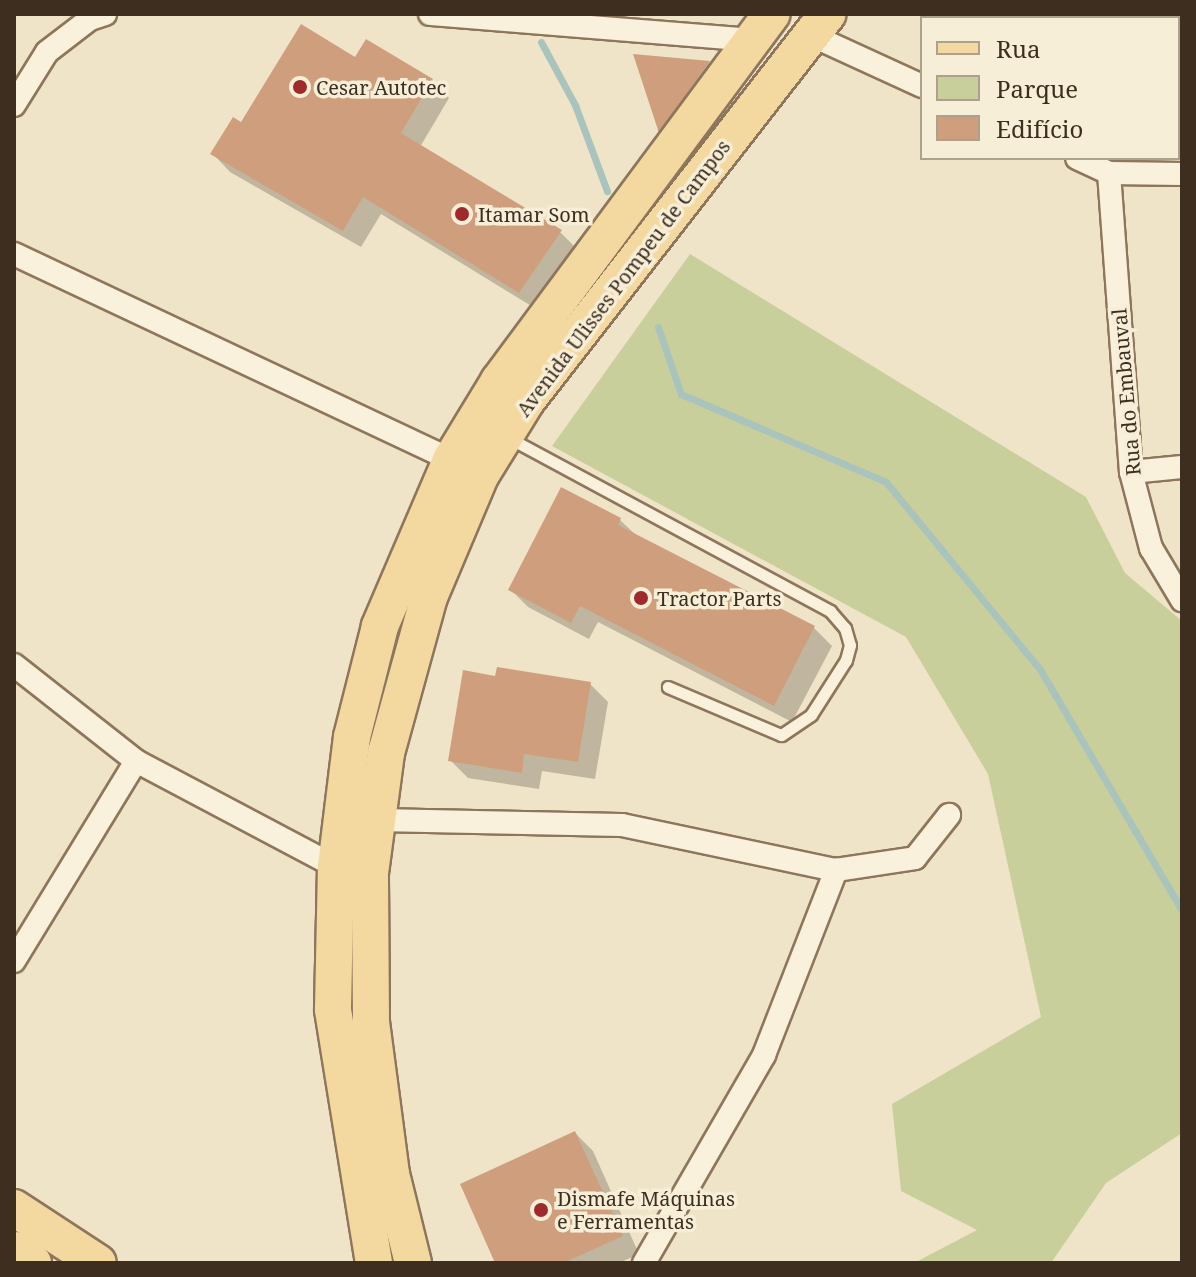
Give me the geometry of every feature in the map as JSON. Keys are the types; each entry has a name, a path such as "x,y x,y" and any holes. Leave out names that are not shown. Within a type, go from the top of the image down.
{"main road":[{"name":"Avenida Ulisses Pompeu de Campos","path":"413,1263 391,1174 371,1022 370,873 386,753 429,597 480,476 505,436 579,330 819,24"},
{"name":"Avenida Ulisses Pompeu de Campos","path":"374,1263 333,1009 336,867 352,737 380,626 451,460 499,381 762,27"},
{"path":"14,1208 98,1263"},
{"path":"14,1250 33,1263"}],"street":[{"path":"430,14 762,27"},
{"path":"14,105 47,52 93,16"},
{"path":"819,24 920,85"},
{"path":"1081,160 1109,173 1182,174"},
{"name":"Rua do Embauval","path":"1109,173 1131,472 1151,548 1182,600"},
{"path":"14,254 451,460"},
{"path":"1131,472 1182,467"},
{"path":"14,665 136,761 336,867"},
{"path":"14,961 136,761"},
{"path":"377,820 622,825 836,870 915,858 949,815"},
{"path":"644,1263 764,1055 836,870"}],"lane":[{"path":"505,436 830,611 845,628 850,645 846,660 811,715 781,735 668,687"}],"green space":[{"path":"690,254 1086,497 1125,573 1182,621 1182,1133 1106,1183 1051,1263 914,1263 977,1230 901,1191 892,1104 1041,1017 988,774 906,637 552,446"}],"building":[{"path":"301,24 355,57 366,39 433,79 401,133 562,230 519,293 363,197 343,231 210,154 233,117 241,122"},
{"path":"633,54 710,61 659,133"},
{"name":"Tractor Parts","path":"561,487 621,518 618,525 815,626 774,706 580,606 571,623 508,590"},
{"path":"497,667 591,682 578,762 524,754 522,773 448,761 463,670 495,676"},
{"name":"Dismafe Máquinas e Ferramentas","path":"575,1131 623,1236 563,1263 495,1263 460,1184"}],"waterway":[{"path":"541,42 575,105 607,191"},
{"path":"658,327 681,394 886,482 1041,671 1182,910"}],"place":[{"name":"Cesar Autotec","path":"300,87"},
{"name":"Itamar Som","path":"462,214"},
{"name":"Tractor Parts","path":"641,598"},
{"name":"Dismafe Máquinas e Ferramentas","path":"541,1210"}]}
